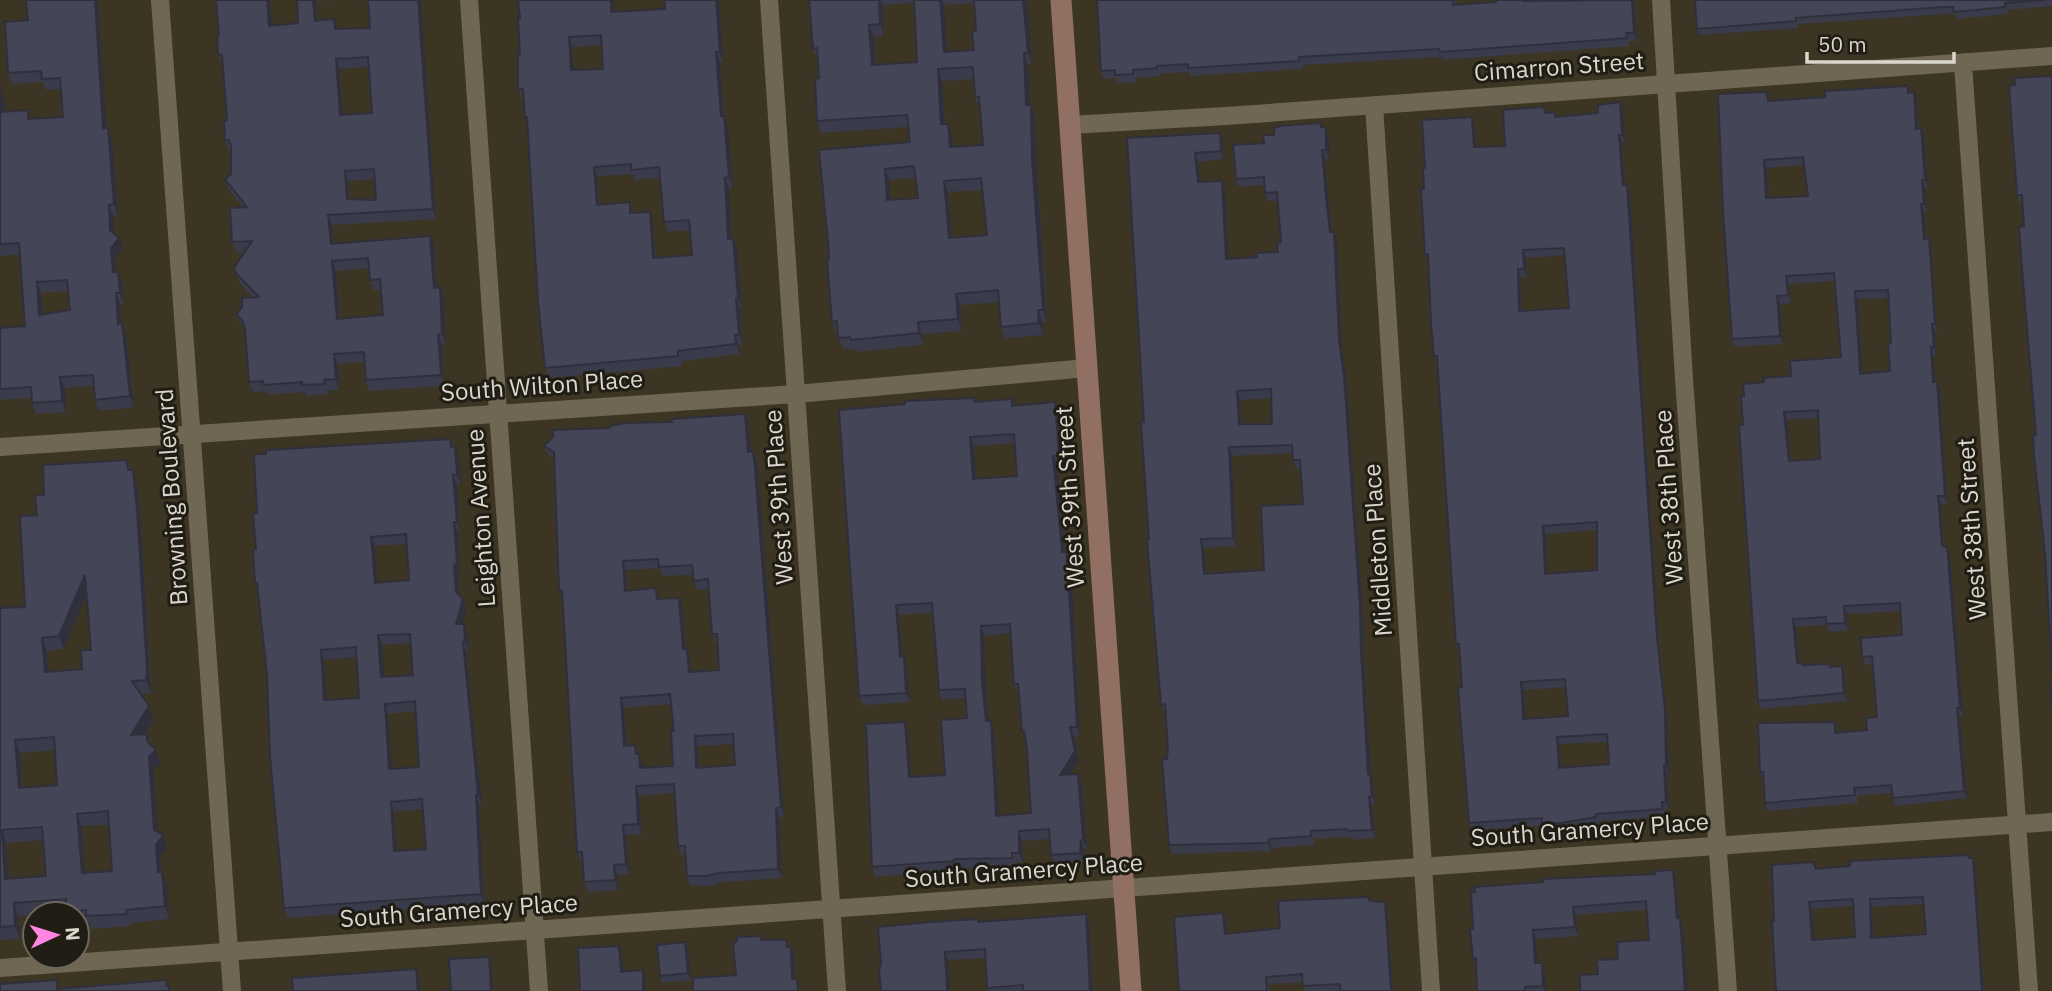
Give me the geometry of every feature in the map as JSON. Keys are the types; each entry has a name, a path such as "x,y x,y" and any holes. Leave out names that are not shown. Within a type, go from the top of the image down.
{"street":[{"name":"Browning Boulevard","path":"160,0 232,991"},
{"name":"Leighton Avenue","path":"468,0 539,991"},
{"name":"West 39th Place","path":"769,0 837,991"},
{"name":"West 39th Street","path":"1061,0 1131,991"},
{"name":"West 38th Place","path":"1661,0 1685,393 1728,991"},
{"name":"Cimarron Street","path":"1070,125 2052,56"},
{"name":"West 38th Street","path":"1963,64 2029,991"},
{"name":"Middleton Place","path":"1374,105 1431,991"},
{"name":"South Wilton Place","path":"0,447 796,394 1087,368"},
{"name":"South Gramercy Place","path":"0,968 2052,822"}],"building":[{"path":"26,0 95,0 103,128 108,128 114,204 109,205 110,230 119,238 111,248 113,272 118,272 118,324 122,323 130,396 95,400 93,375 60,377 62,401 32,403 31,387 0,389 0,328 25,326 19,243 0,244 0,91 2,112 28,110 28,119 63,117 60,78 42,79 41,71 8,73 5,22 28,20","holes":["67,280 70,310 39,315 37,282"]},
{"path":"216,0 267,0 269,26 298,23 297,0 313,0 315,21 334,19 335,29 370,28 368,0 418,0 433,209 328,215 331,244 430,236 434,288 440,287 442,334 438,335 441,375 366,380 364,352 334,354 336,379 324,380 325,384 302,385 302,382 264,385 263,381 249,382 245,328 237,314 242,307 242,298 259,297 234,268 252,241 232,242 230,208 247,207 225,179 231,174 231,146 229,140 225,140 224,121 227,120 222,55 218,54","holes":["368,57 372,113 340,115 336,59","374,169 376,200 347,199 345,171","368,258 370,280 380,279 383,315 337,319 332,261"]},
{"path":"518,0 611,0 611,12 665,9 665,0 716,0 720,52 716,52 729,177 725,178 728,239 733,238 738,298 739,335 735,335 736,344 678,351 678,356 545,368 538,302 527,117 523,89 518,89","holes":["601,35 603,69 571,70 569,37","631,164 631,170 659,167 664,222 689,220 692,255 653,258 650,212 630,213 630,202 597,205 594,167"]},
{"path":"809,0 879,0 880,24 869,25 872,65 917,62 914,0 940,0 944,52 974,50 974,0 1023,0 1028,53 1024,53 1026,105 1031,105 1032,160 1043,310 1038,310 1039,323 1001,327 998,290 956,294 958,319 918,322 919,333 851,340 850,337 838,338 837,321 832,322 819,150 910,142 907,115 817,121 815,79 819,78 817,48 813,49","holes":["973,67 975,97 979,97 983,145 950,147 948,124 941,124 938,69","914,166 918,198 887,200 885,169","981,178 987,235 949,238 944,181"]},
{"path":"1097,0 1453,0 1453,5 1496,0 1632,0 1634,33 1626,33 1627,38 1440,52 1439,49 1299,57 1299,61 1188,68 1188,64 1157,66 1133,70 1133,74 1115,75 1115,70 1101,71"},
{"path":"1695,0 2045,0 2005,3 2005,7 1954,12 1953,7 1943,7 1796,18 1796,21 1697,29"},
{"path":"2052,76 2052,672 2019,227 2024,226 2022,195 2017,195 2009,86 2015,85 2014,78"},
{"path":"1908,86 1908,93 1914,92 1916,129 1921,128 1925,180 1922,180 1924,204 1921,204 1924,239 1929,238 1935,324 1932,324 1934,347 1931,347 1933,382 1937,382 1945,496 1938,496 1942,546 1947,547 1948,557 1964,791 1893,798 1891,785 1854,788 1855,795 1765,803 1763,772 1760,772 1758,723 1835,722 1835,733 1867,730 1866,718 1877,717 1872,656 1862,657 1861,638 1902,635 1900,603 1844,606 1845,623 1826,624 1826,617 1793,619 1797,663 1842,666 1844,693 1758,701 1739,425 1743,425 1743,384 1764,382 1763,378 1791,376 1790,361 1841,357 1834,273 1786,276 1788,295 1777,296 1780,336 1732,339 1718,94 1767,92 1768,101 1825,97 1825,91","holes":["1803,157 1808,196 1766,198 1764,160","1888,290 1890,371 1860,374 1855,291","1818,410 1820,459 1789,461 1784,412"]},
{"path":"1620,102 1622,135 1619,135 1623,185 1627,184 1657,638 1665,710 1666,802 1662,802 1662,809 1596,814 1596,817 1562,823 1542,824 1542,818 1469,823 1458,688 1462,687 1459,644 1456,644 1437,356 1434,356 1431,323 1428,254 1425,254 1421,189 1424,189 1425,168 1422,120 1472,117 1474,147 1505,146 1503,110 1544,107 1545,113 1555,112 1555,117 1598,113 1598,105","holes":["1564,248 1569,308 1519,311 1518,269 1524,269 1523,250","1597,522 1597,570 1545,574 1543,526","1565,679 1568,716 1523,719 1521,682","1607,734 1609,764 1559,768 1557,737"]},
{"path":"1320,123 1326,131 1326,150 1322,150 1330,232 1334,232 1339,340 1344,376 1360,607 1372,830 1311,831 1311,836 1269,839 1268,843 1169,845 1162,759 1167,759 1168,747 1165,704 1161,705 1147,539 1141,422 1144,422 1127,138 1220,133 1221,151 1195,153 1198,182 1222,181 1226,259 1257,257 1256,253 1278,252 1277,243 1281,242 1277,192 1265,193 1264,177 1236,179 1233,145 1264,143 1263,135 1274,135 1274,128","holes":["1271,389 1272,424 1239,424 1237,391","1292,445 1293,460 1300,460 1303,504 1261,506 1264,570 1204,574 1201,539 1233,538 1229,447"]},
{"path":"975,398 975,402 1012,399 1012,406 1055,402 1059,455 1053,456 1062,552 1066,552 1068,572 1077,727 1070,727 1075,751 1060,775 1078,774 1083,840 1080,853 1051,855 1049,829 1019,831 1019,853 1012,853 1012,858 954,859 872,867 866,724 905,722 909,777 945,775 941,720 967,718 965,689 939,690 932,603 896,605 900,657 904,656 906,693 859,696 839,410 905,404 905,401","holes":["1014,434 1017,476 973,479 970,437","1010,624 1014,684 1018,684 1022,731 1027,749 1031,813 996,816 991,721 986,721 982,683 981,626"]},
{"path":"745,414 748,452 753,451 755,469 781,807 776,808 778,869 687,876 685,846 678,846 674,784 636,786 638,824 623,825 626,864 614,865 615,880 584,882 582,852 577,852 562,591 559,590 554,452 544,446 553,437 553,430 610,428 625,423 672,422 671,419","holes":["658,559 659,567 692,565 694,581 708,579 712,634 717,634 719,670 689,672 687,649 683,649 679,598 657,599 656,588 625,591 623,561","670,694 674,731 671,731 673,766 640,768 635,745 624,746 621,698","733,734 735,765 696,768 695,736"]},
{"path":"450,439 451,447 455,446 457,475 453,475 457,563 454,566 456,592 463,599 456,624 464,624 463,642 478,795 481,894 284,908 270,756 267,675 253,550 256,549 253,514 257,513 254,456 266,454 266,450","holes":["406,534 409,580 375,583 371,537","410,634 413,675 381,677 378,635","356,647 359,698 324,700 321,650","415,701 419,767 389,769 385,704","422,799 426,849 394,851 391,802"]},
{"path":"127,460 128,470 133,470 147,671 146,680 132,681 149,706 131,735 147,734 147,741 156,750 149,757 154,830 163,835 156,845 165,906 126,910 127,914 91,916 91,900 21,900 21,902 14,903 15,926 0,927 0,608 25,607 20,516 37,515 35,495 44,495 43,465","holes":["85,575 91,650 81,650 82,669 45,672 42,638 59,636","54,737 57,785 19,788 15,740","108,811 112,871 82,873 77,814","42,827 46,876 5,879 2,830"]},
{"path":"1969,855 1969,858 1973,858 1982,991 1776,991 1772,865 1813,862 1816,869 1850,866 1850,861","holes":["1923,897 1926,934 1871,938 1870,899","1853,899 1855,937 1812,940 1809,902"]},
{"path":"1673,870 1677,918 1680,918 1685,991 1580,991 1580,975 1598,974 1597,960 1618,959 1617,942 1649,940 1646,901 1573,907 1575,927 1533,930 1535,963 1542,963 1543,986 1525,987 1525,991 1477,991 1476,958 1473,959 1470,929 1473,929 1471,892 1475,892 1474,887 1543,882 1543,879 1655,874 1655,871"},
{"path":"1368,897 1370,901 1385,902 1391,991 1340,991 1340,984 1303,986 1302,974 1266,977 1267,991 1179,991 1174,917 1223,913 1225,934 1280,928 1278,901"},
{"path":"1086,914 1090,991 1023,991 1023,985 987,988 985,949 945,952 947,991 881,991 878,927"},
{"path":"761,936 761,940 786,940 787,947 791,947 792,979 797,979 798,991 693,991 693,978 736,975 733,943 737,941 737,937"},
{"path":"685,942 688,973 660,976 657,945"},
{"path":"619,946 621,972 643,970 643,991 580,991 578,948"},
{"path":"489,957 491,991 441,991 451,990 449,959"},
{"path":"416,969 418,991 289,991 293,990 292,978"},
{"path":"57,980 57,989 166,980 169,991 0,991 0,984"}]}
